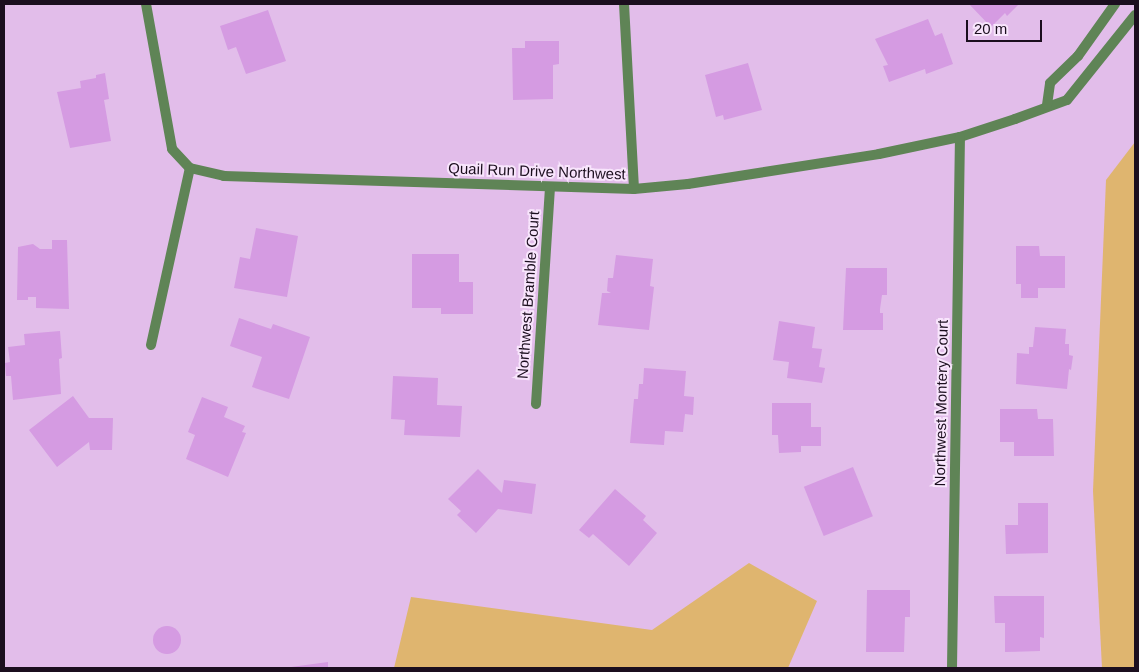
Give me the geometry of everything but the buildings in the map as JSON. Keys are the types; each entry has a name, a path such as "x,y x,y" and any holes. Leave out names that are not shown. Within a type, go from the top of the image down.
{"street":[{"path":"146,4 172,150 190,168 150,346"},
{"path":"624,4 634,189"},
{"path":"1047,105 1050,83 1078,56 1115,4"},
{"name":"Quail Run Drive Northwest","path":"190,168 224,176 634,189 688,184 879,154 960,137 1047,105 1067,100 1135,15"},
{"name":"Northwest Montery Court","path":"952,668 960,137"},
{"name":"Northwest Bramble Court","path":"536,404 550,187"}],"shaded area":[{"path":"1135,142 1135,668 1102,668 1093,491 1106,180"},
{"path":"749,563 817,601 788,668 394,668 411,597 652,630"}]}
